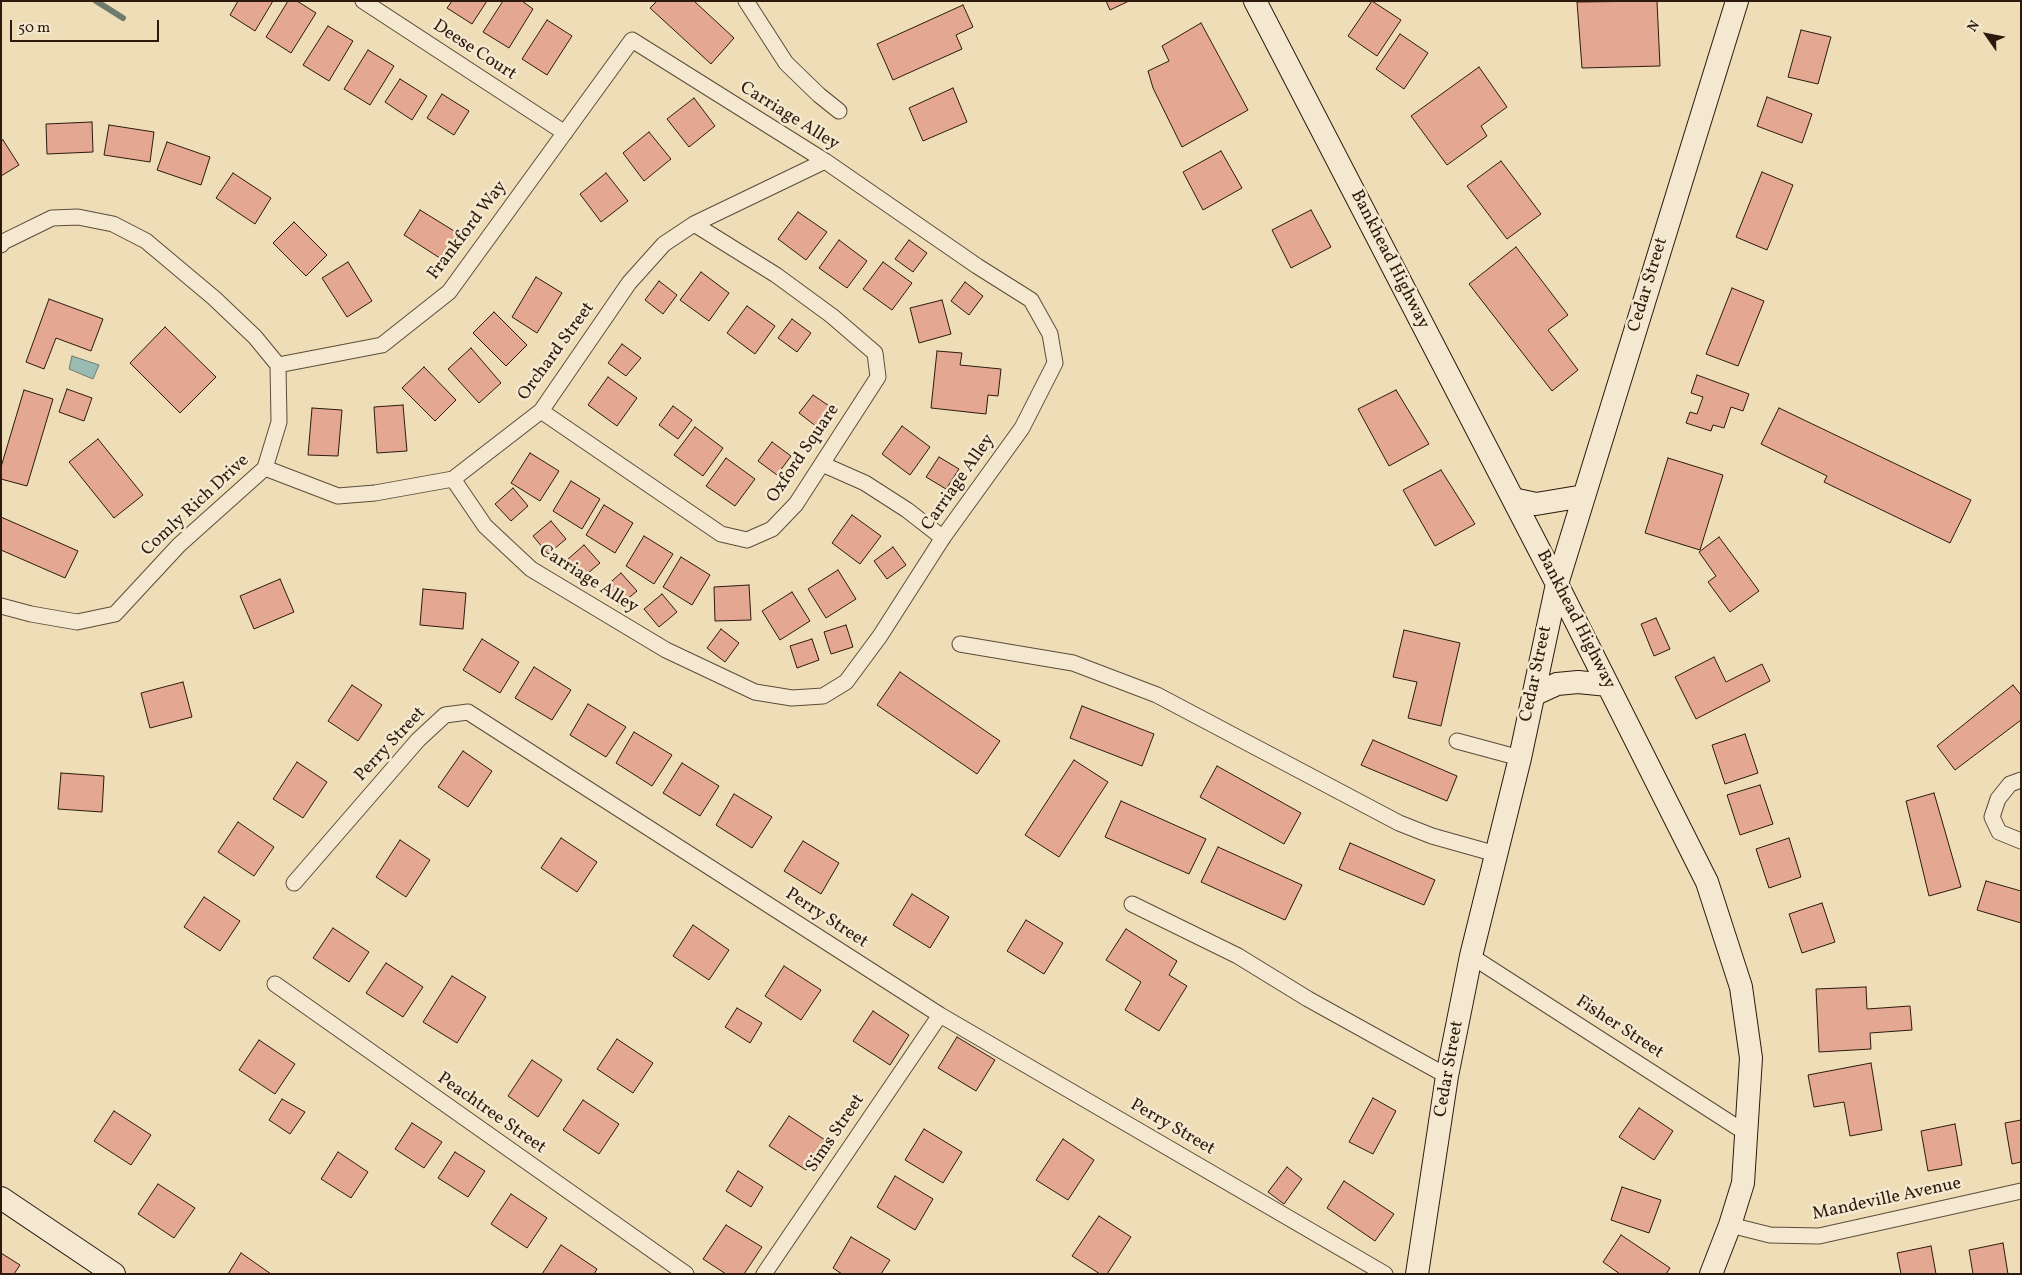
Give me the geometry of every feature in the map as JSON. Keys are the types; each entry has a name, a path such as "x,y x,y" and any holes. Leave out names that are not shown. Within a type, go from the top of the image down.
{"main road":[{"name":"Bankhead Highway","path":"1255,1 1557,584 1707,882 1741,986 1751,1058 1743,1184 1711,1274"},
{"name":"Cedar Street","path":"1417,1274 1447,1076 1471,956 1520,758 1557,584 1736,1"},
{"path":"1513,499 1536,504 1584,496"},
{"path":"1533,695 1556,684 1578,682 1608,685"},
{"path":"1,1198 114,1274"}],"street":[{"name":"Deese Court","path":"364,1 565,133"},
{"path":"746,1 786,63 819,95 839,111"},
{"name":"Frankford Way","path":"278,365 382,345 449,292 632,40"},
{"name":"Carriage Alley","path":"453,479 485,526 532,569 666,650 755,692 792,698 824,696 846,682 880,636 943,538 1022,428 1055,363 1050,334 1031,300 977,266 826,161 632,40"},
{"name":"Orchard Street","path":"265,468 338,496 375,493 453,479 541,411 629,282 664,244 694,224 826,161"},
{"path":"1,245 3,242 52,218 78,217 113,224 146,241 186,273 255,337 278,365"},
{"name":"Oxford Square","path":"541,411 721,534 747,540 772,529 796,504 878,377 875,353 832,316 776,275 694,224"},
{"name":"Comly Rich Drive","path":"1,606 31,614 76,622 115,614 179,545 265,468 279,422 278,365"},
{"path":"822,464 865,483 907,510 943,538"},
{"path":"960,644 1073,663 1156,695 1399,823 1432,836 1496,854"},
{"name":"Perry Street","path":"294,883 418,740 445,715 468,712 940,1014 1385,1274"},
{"path":"1457,741 1520,758"},
{"path":"2021,780 2010,784 1998,799 1992,817 1999,832 2021,841"},
{"path":"1132,904 1238,956 1308,999 1447,1076"},
{"name":"Fisher Street","path":"1471,956 1746,1133"},
{"name":"Peachtree Street","path":"275,984 686,1274"},
{"name":"Sims Street","path":"764,1274 940,1014"},
{"name":"Mandeville Avenue","path":"1730,1225 1770,1235 1819,1236 2021,1191"}],"water":[{"path":"72,356 99,365 93,379 69,369"}],"building":[{"path":"238,1 273,1 255,31 230,15"},
{"path":"288,1 297,1 316,13 291,53 266,37"},
{"path":"452,1 487,1 472,24 447,8"},
{"path":"503,1 522,1 533,9 509,48 483,32"},
{"path":"657,1 694,1 734,38 711,64 650,8"},
{"path":"1106,1 1129,1 1110,10"},
{"path":"1372,1 1401,20 1377,56 1348,36"},
{"path":"1657,1 1660,66 1582,68 1577,2"},
{"path":"963,5 973,27 956,35 962,49 893,80 877,44"},
{"path":"547,20 572,36 547,75 522,59"},
{"path":"1201,23 1248,110 1182,147 1153,88 1148,71 1169,61 1162,46"},
{"path":"328,26 353,41 329,81 303,65"},
{"path":"1801,30 1831,37 1818,84 1788,77"},
{"path":"1400,34 1428,53 1404,89 1376,69"},
{"path":"368,50 394,66 370,105 344,89"},
{"path":"1479,67 1507,107 1481,126 1487,136 1447,165 1411,116"},
{"path":"400,79 427,96 412,120 385,102"},
{"path":"953,88 967,122 923,141 909,108"},
{"path":"442,94 469,111 454,135 427,118"},
{"path":"1767,97 1812,114 1802,143 1757,126"},
{"path":"694,98 715,126 689,147 667,119"},
{"path":"92,122 93,152 47,154 46,124"},
{"path":"109,125 154,132 150,162 104,155"},
{"path":"649,132 671,159 644,181 623,153"},
{"path":"3,140 19,165 1,176 1,141"},
{"path":"167,142 210,157 201,185 157,170"},
{"path":"1221,151 1242,188 1203,210 1183,172"},
{"path":"1501,161 1541,214 1507,239 1467,186"},
{"path":"1762,172 1793,185 1767,250 1736,237"},
{"path":"233,173 271,198 255,224 216,198"},
{"path":"606,173 628,201 601,222 580,194"},
{"path":"420,210 459,234 443,260 404,235"},
{"path":"1311,210 1331,247 1291,268 1272,230"},
{"path":"798,212 827,232 806,260 778,239"},
{"path":"294,222 327,255 306,276 273,243"},
{"path":"839,240 867,261 847,288 819,268"},
{"path":"909,240 927,253 913,272 895,259"},
{"path":"1516,247 1568,315 1548,330 1578,370 1552,391 1469,284"},
{"path":"348,262 372,301 347,317 322,278"},
{"path":"883,262 912,283 892,310 863,289"},
{"path":"701,272 729,293 709,321 680,300"},
{"path":"536,277 562,293 537,333 512,317"},
{"path":"659,281 677,295 663,314 645,300"},
{"path":"965,282 983,296 969,315 951,301"},
{"path":"1732,288 1764,301 1738,366 1706,354"},
{"path":"49,299 103,319 91,351 56,338 44,369 26,362"},
{"path":"942,300 951,334 919,343 910,308"},
{"path":"747,306 775,326 755,354 727,333"},
{"path":"494,312 527,345 506,366 473,333"},
{"path":"792,319 811,333 797,352 778,338"},
{"path":"165,327 216,377 180,413 130,363"},
{"path":"622,344 641,358 626,376 608,363"},
{"path":"471,348 501,383 479,403 448,369"},
{"path":"937,351 962,353 960,365 1001,369 998,396 988,395 986,414 931,408"},
{"path":"424,367 456,400 435,421 402,388"},
{"path":"1697,375 1749,394 1743,411 1731,407 1724,428 1713,425 1711,431 1686,423 1690,412 1697,414 1703,397 1691,393"},
{"path":"608,377 637,398 617,426 588,405"},
{"path":"67,389 92,398 84,421 59,412"},
{"path":"24,390 53,399 27,486 1,479 1,467"},
{"path":"1396,390 1429,444 1389,466 1358,409"},
{"path":"813,395 832,408 817,427 799,413"},
{"path":"403,405 407,451 377,453 374,407"},
{"path":"673,406 692,420 678,439 659,425"},
{"path":"312,408 342,410 338,456 308,455"},
{"path":"1779,408 1971,500 1950,543 1824,482 1827,476 1761,444"},
{"path":"902,426 930,447 910,475 882,454"},
{"path":"695,427 723,448 703,476 674,455"},
{"path":"98,439 143,495 114,518 69,462"},
{"path":"772,442 791,456 777,475 758,461"},
{"path":"530,453 559,471 540,501 511,483"},
{"path":"939,457 959,469 946,489 926,477"},
{"path":"726,458 755,479 735,506 706,486"},
{"path":"1668,458 1723,475 1700,550 1645,533"},
{"path":"1441,470 1475,524 1435,546 1403,490"},
{"path":"571,481 600,499 582,529 553,511"},
{"path":"513,488 528,506 511,521 495,504"},
{"path":"604,505 633,523 615,553 586,535"},
{"path":"852,515 881,536 860,564 832,543"},
{"path":"1,517 78,551 65,578 1,550"},
{"path":"551,521 566,539 548,554 533,536"},
{"path":"644,536 673,554 654,584 626,566"},
{"path":"1719,537 1759,591 1730,612 1708,582 1716,576 1699,552"},
{"path":"584,545 600,563 582,578 567,560"},
{"path":"893,547 906,565 887,579 874,561"},
{"path":"681,557 710,575 692,605 663,587"},
{"path":"838,570 856,599 826,618 808,589"},
{"path":"621,573 637,591 619,606 604,588"},
{"path":"280,579 294,612 254,629 240,596"},
{"path":"749,585 751,620 715,621 714,587"},
{"path":"423,589 466,593 463,629 420,625"},
{"path":"792,592 810,621 780,640 762,611"},
{"path":"662,594 677,612 659,627 644,609"},
{"path":"1656,618 1670,649 1654,656 1641,624"},
{"path":"846,625 853,647 831,654 824,632"},
{"path":"721,629 739,643 725,662 707,648"},
{"path":"1404,630 1460,643 1441,726 1408,718 1417,682 1393,677"},
{"path":"482,639 519,662 500,693 463,670"},
{"path":"812,639 819,660 797,668 790,646"},
{"path":"1714,657 1726,682 1762,664 1770,681 1696,719 1675,677"},
{"path":"534,667 571,690 552,720 515,698"},
{"path":"900,672 1000,741 977,774 877,705"},
{"path":"183,682 192,717 150,728 141,693"},
{"path":"352,685 382,705 358,741 328,721"},
{"path":"2013,685 2021,695 2021,720 1955,770 1937,746"},
{"path":"588,704 626,727 606,757 570,735"},
{"path":"1082,706 1154,734 1142,766 1070,738"},
{"path":"634,732 672,755 652,786 616,763"},
{"path":"1745,734 1758,773 1725,784 1712,745"},
{"path":"1373,740 1457,776 1447,801 1361,765"},
{"path":"463,751 492,771 468,807 438,787"},
{"path":"1074,760 1108,782 1059,857 1025,835"},
{"path":"297,762 327,782 303,818 273,799"},
{"path":"682,763 719,786 700,816 663,793"},
{"path":"1217,766 1301,813 1284,844 1200,797"},
{"path":"61,773 104,776 102,812 58,809"},
{"path":"1760,785 1773,824 1740,835 1727,795"},
{"path":"1934,793 1961,887 1929,896 1906,801"},
{"path":"734,794 772,817 752,848 716,825"},
{"path":"1121,801 1206,839 1189,874 1105,837"},
{"path":"238,822 274,847 254,876 218,852"},
{"path":"561,838 597,862 577,892 541,868"},
{"path":"1789,838 1801,877 1769,888 1756,849"},
{"path":"400,840 430,860 406,897 376,877"},
{"path":"803,841 839,863 821,894 784,871"},
{"path":"1350,843 1435,880 1424,905 1339,869"},
{"path":"1218,847 1302,885 1285,920 1201,882"},
{"path":"1986,881 2021,891 2021,923 1977,910"},
{"path":"912,894 949,917 930,948 893,925"},
{"path":"204,897 240,921 220,951 184,927"},
{"path":"1822,903 1835,942 1802,953 1789,914"},
{"path":"1026,920 1063,943 1044,974 1007,951"},
{"path":"693,925 729,950 709,980 673,956"},
{"path":"333,928 369,952 349,982 313,958"},
{"path":"1126,929 1177,961 1169,975 1187,986 1159,1031 1125,1010 1141,982 1106,960"},
{"path":"386,963 423,987 403,1017 366,993"},
{"path":"784,966 821,990 801,1020 765,996"},
{"path":"452,976 486,997 457,1043 423,1022"},
{"path":"1866,987 1867,1009 1910,1006 1912,1030 1870,1033 1871,1049 1819,1052 1816,989"},
{"path":"737,1008 762,1023 750,1043 725,1027"},
{"path":"873,1011 909,1035 890,1065 853,1041"},
{"path":"957,1037 995,1060 976,1091 938,1068"},
{"path":"617,1039 653,1063 633,1093 597,1069"},
{"path":"259,1040 295,1064 275,1094 239,1070"},
{"path":"532,1060 562,1080 538,1117 508,1096"},
{"path":"1871,1063 1882,1130 1850,1136 1844,1102 1814,1107 1808,1075"},
{"path":"1373,1098 1396,1111 1373,1154 1349,1142"},
{"path":"282,1099 305,1112 290,1134 269,1120"},
{"path":"583,1100 619,1124 599,1154 563,1130"},
{"path":"1639,1108 1673,1131 1654,1160 1619,1137"},
{"path":"114,1111 151,1135 131,1165 94,1141"},
{"path":"789,1116 825,1140 806,1170 769,1146"},
{"path":"2021,1120 2021,1162 2012,1164 2005,1123"},
{"path":"412,1123 442,1142 424,1168 395,1149"},
{"path":"1955,1124 1962,1165 1928,1171 1921,1131"},
{"path":"924,1129 962,1152 943,1183 905,1160"},
{"path":"1063,1139 1094,1160 1068,1200 1036,1180"},
{"path":"338,1152 368,1172 351,1198 321,1179"},
{"path":"455,1152 485,1171 468,1197 438,1178"},
{"path":"1287,1167 1302,1179 1284,1204 1268,1192"},
{"path":"738,1171 763,1187 751,1207 726,1191"},
{"path":"895,1176 933,1199 915,1230 877,1207"},
{"path":"1344,1181 1394,1214 1375,1241 1327,1208"},
{"path":"158,1184 195,1208 174,1238 138,1214"},
{"path":"1622,1187 1661,1200 1649,1233 1611,1220"},
{"path":"511,1194 547,1218 527,1248 491,1224"},
{"path":"1099,1216 1131,1237 1107,1274 1100,1274 1072,1256"},
{"path":"726,1225 762,1247 744,1274 726,1274 703,1259"},
{"path":"1621,1235 1670,1268 1666,1274 1620,1274 1603,1262"},
{"path":"851,1237 890,1260 881,1274 842,1274 833,1268"},
{"path":"2003,1243 2008,1274 1973,1274 1969,1250"},
{"path":"561,1245 597,1269 594,1274 542,1274"},
{"path":"1931,1246 1936,1274 1901,1274 1897,1253"},
{"path":"1,1253 20,1265 14,1274 1,1274"},
{"path":"241,1253 271,1274 228,1274"}],"waterway":[{"path":"96,1 123,18"}]}
